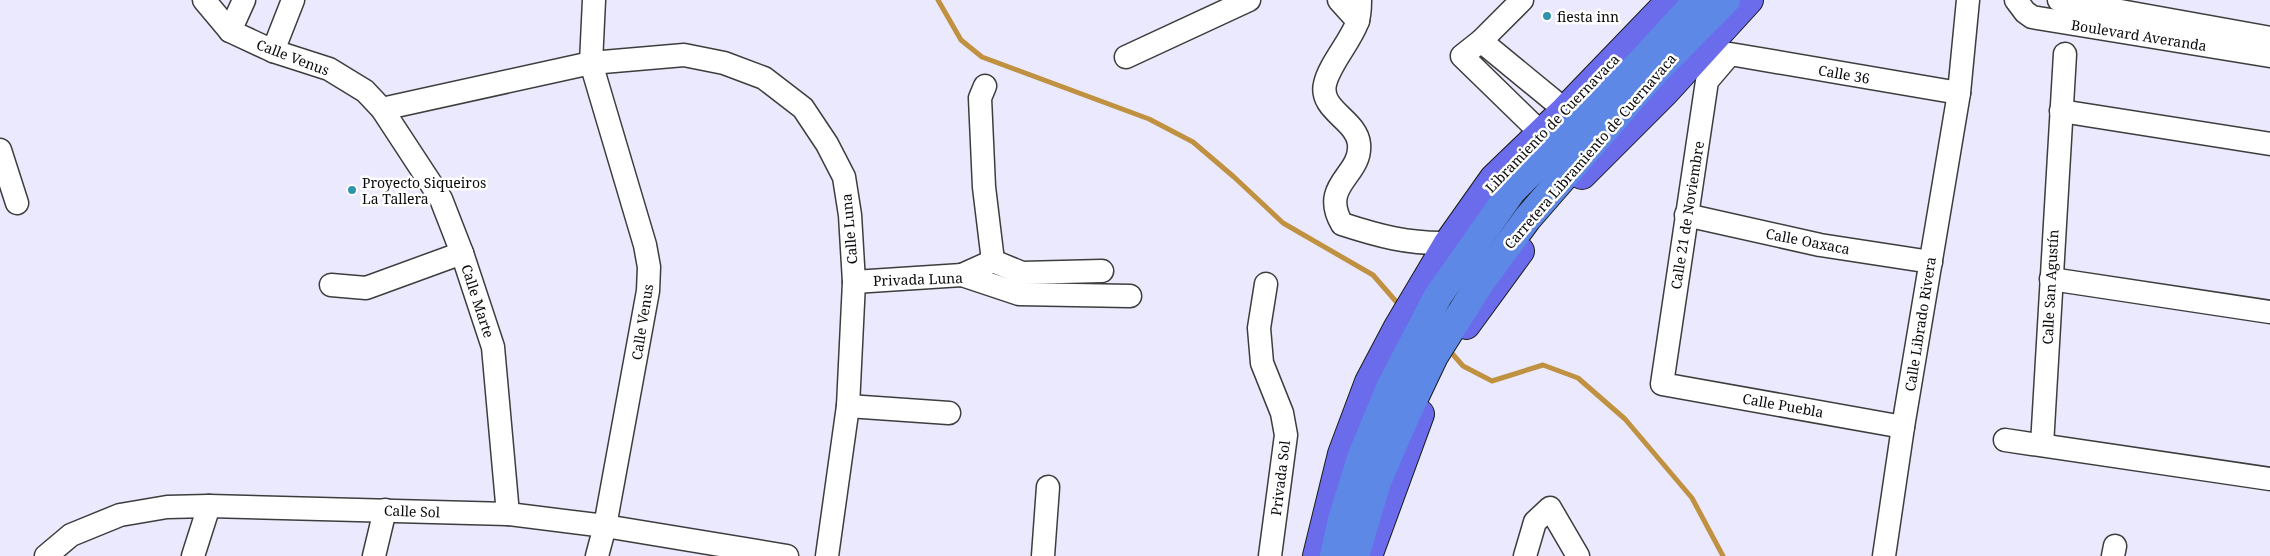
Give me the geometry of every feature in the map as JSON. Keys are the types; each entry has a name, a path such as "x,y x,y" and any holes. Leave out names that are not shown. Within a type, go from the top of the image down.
{"highway":[{"name":"Carretera Libramiento de Cuernavaca","path":"1355,556 1377,482 1405,417 1422,346 1430,291 1512,191 1642,61 1698,0"},
{"name":"Carretera Libramiento de Cuernavaca","path":"1334,556 1342,520 1361,458 1390,388 1422,346 1456,330 1480,283 1527,219 1653,74 1726,0"}],"main road":[{"name":"Libramiento de Cuernavaca","path":"1430,291 1448,243 1494,178 1565,110 1671,0"},
{"path":"1456,330 1537,226 1596,158 1665,92 1749,0"},
{"path":"1317,556 1342,454 1369,382 1422,346"},
{"path":"1368,556 1416,422 1422,346"}],"street":[{"name":"Calle Venus","path":"204,0 230,32 273,51 329,70 365,91 382,109"},
{"path":"230,32 244,0"},
{"path":"273,51 293,0"},
{"name":"Calle Venus","path":"594,0 591,63 645,245 650,268 648,292 605,526 597,556"},
{"path":"1126,57 1248,0"},
{"path":"1340,0 1359,11 1325,82 1326,100 1357,134 1359,154 1334,197 1334,212 1342,224 1388,239 1422,244 1448,243"},
{"path":"1522,0 1481,41 1462,56 1541,133"},
{"name":"Calle Librado Rivera","path":"1884,556 1903,427 1959,93 1968,0"},
{"name":"Boulevard Averanda","path":"2016,0 2025,12 2032,17 2270,56"},
{"name":"Boulevard Averanda","path":"2059,0 2270,38"},
{"path":"1481,41 1565,110"},
{"name":"Calle 36","path":"1730,54 1959,93"},
{"name":"Calle 21 de Noviembre","path":"1662,384 1707,80 1730,54"},
{"name":"Calle San Agustín","path":"2042,445 2065,54"},
{"name":"Calle Luna","path":"591,63 684,56 724,63 764,78 803,108 827,144 844,177 850,215 854,282 848,406 827,556"},
{"path":"382,109 591,63"},
{"path":"985,86 980,98 984,187 993,261"},
{"name":"Calle Marte","path":"382,109 441,199 462,254 493,347 508,514"},
{"path":"2061,111 2270,144"},
{"path":"0,150 17,203"},
{"name":"Calle Oaxaca","path":"1686,215 1820,245 1931,262"},
{"path":"331,285 366,288 462,254"},
{"path":"962,275 993,261 1022,273 1102,271"},
{"name":"Privada Luna","path":"854,282 962,275 1019,294 1130,296"},
{"path":"2051,279 2270,312"},
{"name":"Privada Sol","path":"1266,284 1259,328 1262,363 1282,413 1286,435 1270,556"},
{"name":"Calle Puebla","path":"1662,384 1903,427"},
{"path":"848,406 949,413"},
{"path":"2005,440 2270,479"},
{"path":"1043,556 1048,487"},
{"path":"192,556 209,506"},
{"name":"Calle Sol","path":"46,556 71,535 120,514 167,507 209,506 508,514 605,526 786,556"},
{"path":"1525,556 1535,522 1550,508 1578,556"},
{"path":"374,556 385,510"}],"waterway":[{"path":"938,0 961,40 982,57 1149,119 1193,142 1283,223 1373,275 1400,306"},
{"path":"1449,350 1463,366 1492,381 1543,365 1578,378 1625,419 1692,498 1723,556"}],"place":[{"name":"fiesta inn","path":"1547,16"},
{"name":"Proyecto Siqueiros La Tallera","path":"352,190"}]}
